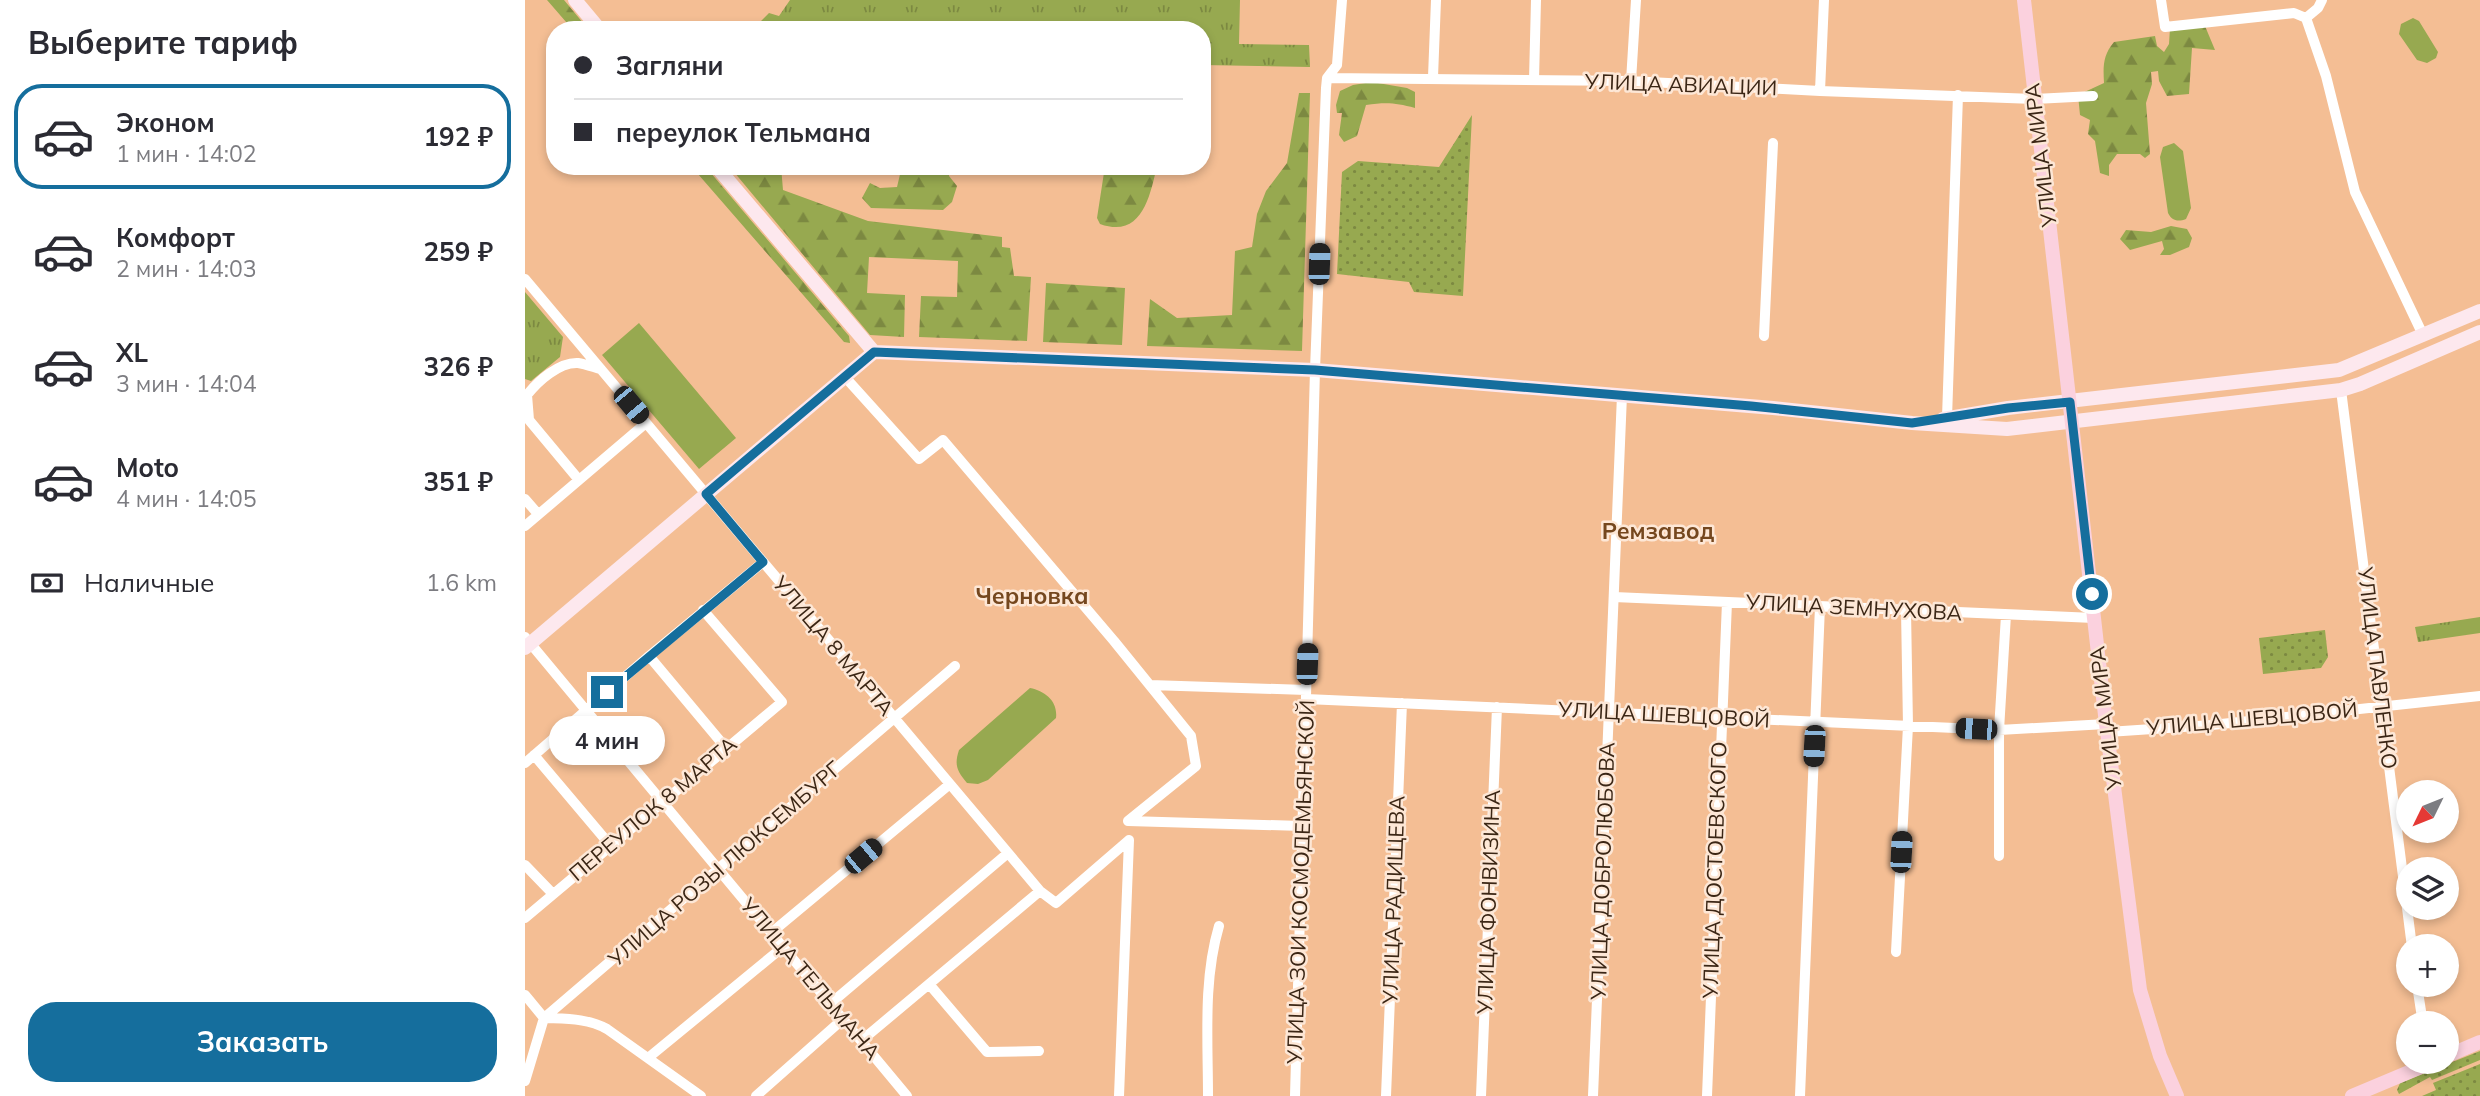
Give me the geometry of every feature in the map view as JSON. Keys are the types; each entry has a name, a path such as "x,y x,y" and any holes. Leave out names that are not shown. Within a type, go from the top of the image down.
{"main road":[{"path":"575,0 592,21"},
{"name":"УЛИЦА МИРА","path":"2024,0 2094,618 2140,990 2163,1063 2177,1096"},
{"path":"724,175 874,352"},
{"path":"1912,423 2008,408 2339,370 2480,311"},
{"path":"527,642 874,352 1315,370 2007,429 2341,390 2480,332"},
{"path":"2423,335 2431,354"},
{"path":"2459,1051 2480,1042"},
{"path":"2352,1096 2404,1074"}],"street":[{"name":"УЛИЦА ЗОИ КОСМОДЕМЬЯНСКОЙ","path":"1295,1096 1315,370 1327,78 1337,65 1342,0"},
{"path":"1433,77 1436,0"},
{"path":"1534,80 1536,0"},
{"path":"1631,81 1636,0"},
{"path":"1820,91 1824,0"},
{"path":"2161,0 2165,27 2294,13 2307,18"},
{"path":"2307,18 2322,0"},
{"path":"2307,18 2326,76 2355,192 2423,335"},
{"name":"УЛИЦА АВИАЦИИ","path":"1327,78 1631,81 2035,99 2093,96"},
{"path":"1947,418 1958,95"},
{"path":"1764,336 1773,143"},
{"name":"УЛИЦА 8 МАРТА","path":"525,279 1040,891"},
{"path":"579,480 529,420 527,395 536,383 560,368 576,363 600,369"},
{"path":"845,377 919,459 943,440 1191,736 1196,766 1128,821 1302,826"},
{"name":"УЛИЦА ПАВЛЕНКО","path":"2341,390 2410,934"},
{"name":"УЛИЦА ДОБРОЛЮБОВА","path":"1593,1096 1622,395"},
{"path":"525,526 646,423"},
{"path":"525,499 538,514"},
{"path":"525,763 763,562"},
{"name":"УЛИЦА ЗЕМНУХОВА","path":"1614,597 2094,618"},
{"name":"УЛИЦА ДОСТОЕВСКОГО","path":"1707,1096 1727,602"},
{"path":"1800,1096 1820,606"},
{"name":"ПЕРЕУЛОК 8 МАРТА","path":"525,918 782,702 703,610"},
{"path":"1896,952 1908,726 1906,610"},
{"path":"1999,856 2000,730 2006,615"},
{"name":"УЛИЦА ТЕЛЬМАНА","path":"527,642 903,1092"},
{"path":"649,656 726,748"},
{"name":"УЛИЦА РОЗЫ ЛЮКСЕМБУРГ","path":"544,1018 955,666"},
{"name":"УЛИЦА ШЕВЦОВОЙ","path":"1150,685 1306,694 1402,703 2000,730 2212,725 2480,696"},
{"name":"УЛИЦА РАДИЩЕВА","path":"1386,1096 1402,703"},
{"name":"УЛИЦА ФОНВИЗИНА","path":"1481,1096 1497,707"},
{"path":"534,755 610,845"},
{"path":"771,933 950,784"},
{"path":"861,1041 1040,891 1056,903 1129,840 1119,1096"},
{"path":"830,1004 1009,853"},
{"path":"525,865 553,894"},
{"path":"1208,1096 1208,1011 1213,948 1219,926"},
{"path":"648,1058 783,947"},
{"path":"929,985 987,1052 1038,1051"},
{"path":"525,995 544,1018 598,1023 701,1096"},
{"path":"525,1082 544,1018"},
{"path":"756,1096 843,1019"},
{"path":"890,1096 903,1092"}],"green space":[{"path":"547,0 564,0 582,21 565,21"},
{"path":"790,0 1240,0 1239,44 1309,45 1310,67 1211,65 1211,21 761,21 769,13 779,16"},
{"path":"2413,18 2419,21 2438,52 2436,58 2427,63 2417,60 2399,34 2401,24"},
{"path":"2205,26 2215,50 2192,48 2189,94 2167,96 2159,81 2158,71 2151,72 2152,84 2146,103 2150,154 2145,158 2140,154 2117,154 2109,165 2109,176 2100,173 2095,141 2088,134 2090,120 2080,115 2078,95 2104,83 2104,61 2110,47 2114,42 2155,36 2157,46 2164,52 2169,44 2170,28"},
{"path":"1372,82 1415,92 1415,108 1391,104 1366,105 1357,136 1344,142 1339,135 1342,113 1337,113 1336,105 1340,91 1353,85"},
{"path":"1299,93 1310,93 1302,351 1147,346 1150,299 1177,318 1232,315 1235,251 1252,247 1257,214 1266,191 1287,163"},
{"path":"1472,115 1463,296 1414,292 1409,282 1337,274 1342,172 1358,161 1439,167"},
{"path":"2174,143 2183,151 2191,208 2186,219 2180,220 2173,219 2168,213 2160,157 2163,147"},
{"path":"699,175 713,175 849,336 850,343 844,342"},
{"path":"737,175 782,175 783,190 868,221 1002,237 1002,247 1010,248 1014,276 1031,277 1027,341 919,337 921,296 957,297 958,261 869,257 867,293 905,295 904,337 870,335"},
{"path":"900,175 949,175 957,186 952,202 943,210 871,208 862,198 870,183 880,188 897,187"},
{"path":"1104,175 1155,175 1147,201 1135,220 1114,227 1100,224 1097,218"},
{"path":"2171,226 2187,229 2192,238 2189,247 2170,255 2160,255 2164,249 2162,241 2130,250 2120,239 2126,230 2151,232"},
{"path":"1046,283 1125,288 1122,345 1043,342"},
{"path":"525,292 563,337 560,357 531,381 525,379"},
{"path":"639,323 736,438 699,469 602,355"},
{"path":"2480,617 2480,633 2418,642 2415,627"},
{"path":"2325,630 2328,657 2321,668 2263,674 2259,638"},
{"path":"1030,688 1041,692 1053,702 1056,718 988,780 978,784 967,783 957,768 959,750"},
{"path":"2480,1051 2480,1060 2459,1069 2459,1059"},
{"path":"2480,1064 2480,1096 2422,1096 2436,1090 2433,1083"},
{"path":"2422,1074 2446,1074 2432,1080 2430,1077 2399,1094 2397,1090 2400,1083"}],"district":[{"name":"Ремзавод","path":"1658,531"},
{"name":"Черновка","path":"1032,596"}],"route":[{"path":"607,692 763,562 706,494 874,352 1315,370 1751,406 1912,423 2008,408 2070,402 2092,594"}]}
